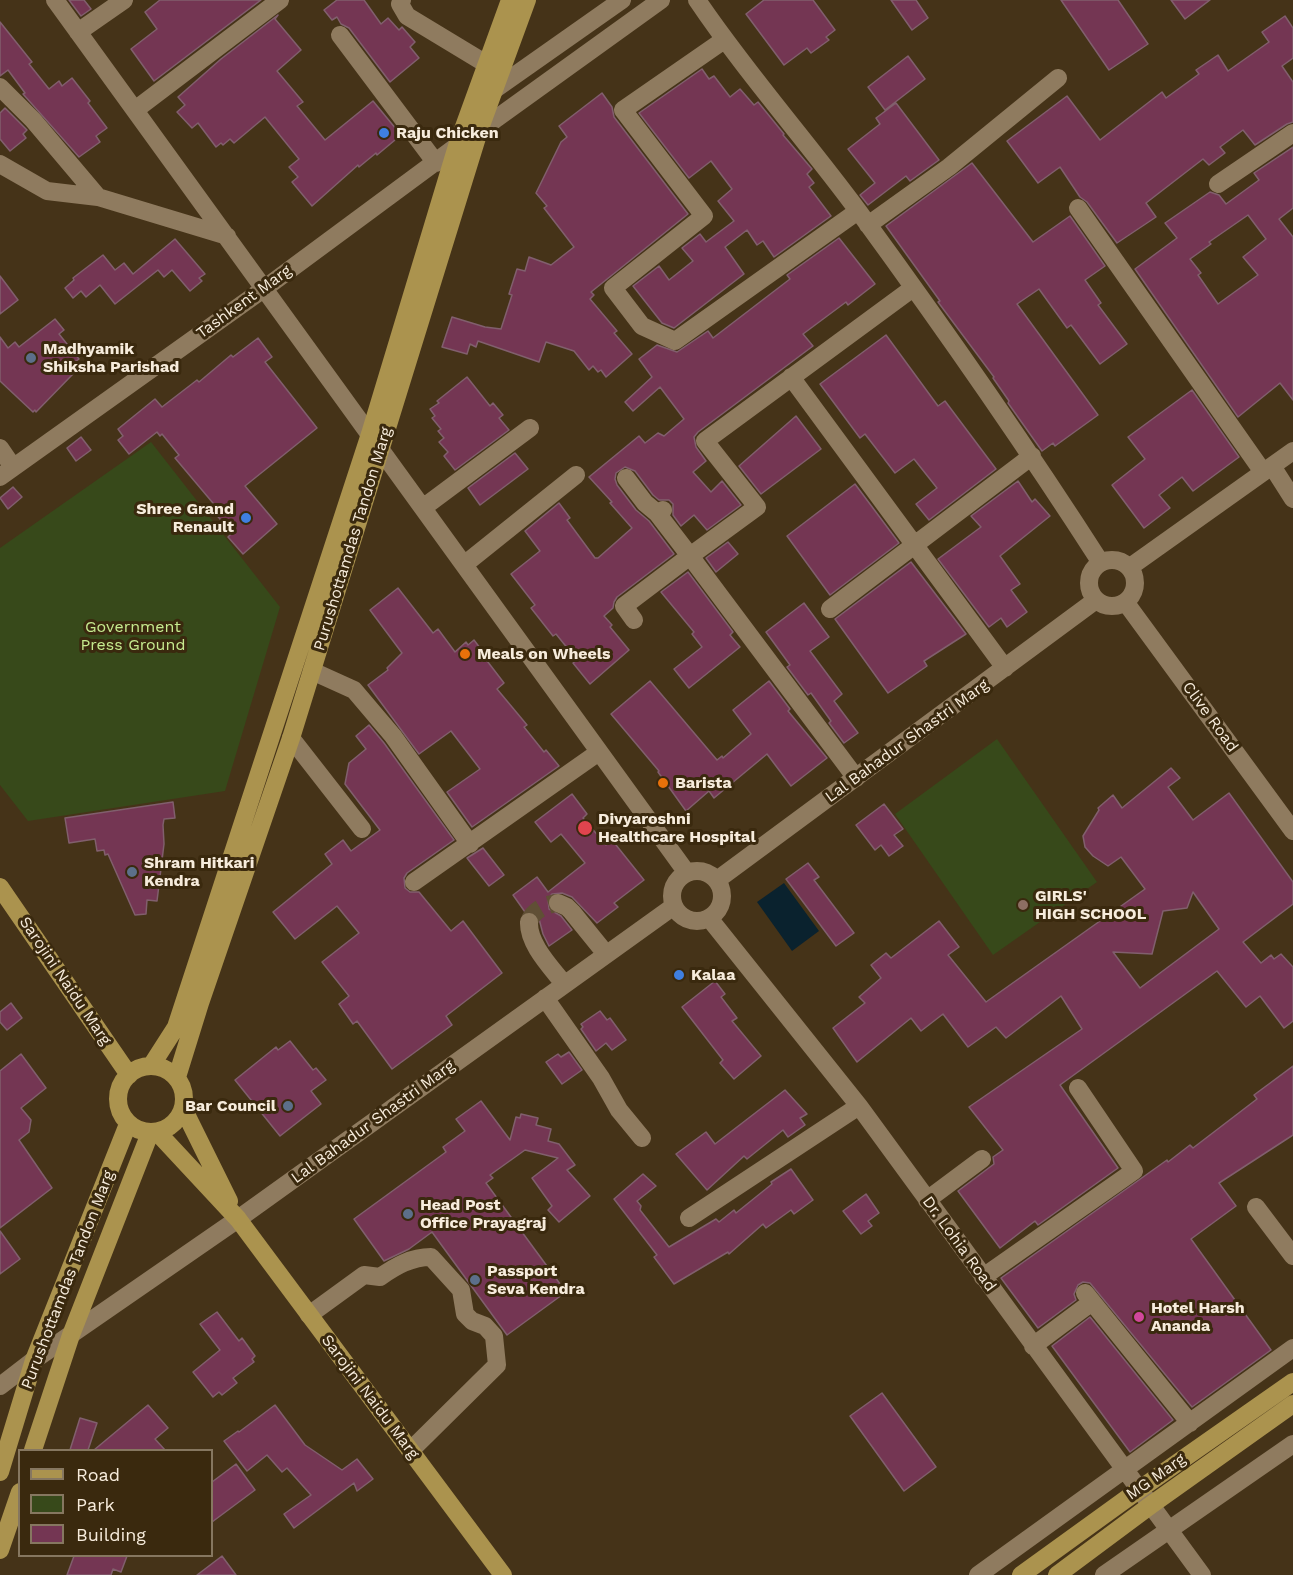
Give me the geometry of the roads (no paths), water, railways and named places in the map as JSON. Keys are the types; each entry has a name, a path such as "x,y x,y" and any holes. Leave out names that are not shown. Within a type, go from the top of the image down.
{"main road":[{"path":"151,1066 176,1027 376,441 458,146 510,0"},
{"name":"Purushottamdas Tandon Marg","path":"177,1077 312,671 376,441 479,131 527,0"},
{"name":"Sarojini Naidu Marg","path":"0,887 129,1075"},
{"path":"151,1066 167,1069 177,1077 183,1087 185,1098 179,1118 171,1126 154,1132 142,1132 129,1124 120,1108 118,1097 121,1086 129,1075 133,1071 151,1066"},
{"name":"Sarojini Naidu Marg","path":"183,1108 238,1219"},
{"name":"Purushottamdas Tandon Marg","path":"0,1472 34,1360 129,1124"},
{"name":"Purushottamdas Tandon Marg","path":"33,1449 71,1335 154,1132"},
{"name":"Sarojini Naidu Marg","path":"154,1132 238,1219 503,1575"},
{"name":"MG Marg","path":"1021,1575 1293,1382"},
{"name":"MG Marg","path":"1057,1575 1151,1504 1293,1404"},
{"path":"0,1550 18,1498"}],"street":[{"path":"55,0 687,873"},
{"path":"78,32 124,0"},
{"path":"135,110 280,0"},
{"path":"402,0 400,4 407,16 488,65"},
{"path":"494,90 622,0"},
{"path":"479,131 661,0"},
{"path":"697,0 724,40 863,218 1032,456 1101,563"},
{"path":"340,35 436,163"},
{"path":"724,40 623,110 704,216 613,288 642,326 675,340 863,218 949,167 1058,78"},
{"path":"0,87 33,120 98,197"},
{"path":"1218,184 1293,133"},
{"name":"Tashkent Marg","path":"6,472 265,288 458,146"},
{"path":"0,164 47,191 98,197 227,236"},
{"path":"1078,208 1267,469 1293,499"},
{"path":"634,620 624,606 757,507 705,441 913,288"},
{"path":"791,377 1005,668"},
{"path":"424,507 530,428"},
{"path":"0,448 6,472"},
{"path":"1130,567 1293,451"},
{"path":"830,609 1032,456"},
{"path":"465,564 576,475"},
{"path":"626,478 645,503 660,512 690,556 856,778"},
{"path":"1116,560 1130,567 1136,581 1132,597 1126,603 1120,606 1107,606 1096,600 1091,593 1089,585 1094,568 1101,563 1116,560"},
{"name":"Lal Bahadur Shastri Marg","path":"717,880 1096,600"},
{"name":"Clive Road","path":"1126,603 1293,831"},
{"path":"312,671 354,690 393,736 470,844"},
{"path":"291,738 362,828"},
{"path":"414,882 599,752"},
{"path":"702,871 711,874 717,880 722,897 716,912 709,918 692,921 678,913 674,906 672,890 675,883 687,873 702,871"},
{"path":"558,903 572,912 606,954"},
{"name":"Lal Bahadur Shastri Marg","path":"0,1386 238,1219 674,906"},
{"name":"Dr. Lohia Road","path":"709,918 859,1106 1202,1575"},
{"path":"529,922 535,944 564,984"},
{"path":"545,998 601,1078 619,1110 642,1138"},
{"path":"983,1277 1134,1171 1078,1088"},
{"path":"689,1218 859,1106"},
{"path":"927,1200 982,1159"},
{"path":"1256,1207 1293,1256"},
{"path":"309,1315 364,1275 380,1277 417,1257 431,1257 461,1290 465,1314 472,1321 485,1326 494,1336 497,1365 410,1450"},
{"path":"1033,1346 1088,1297 1190,1423"},
{"path":"978,1575 1293,1348"},
{"path":"1104,1575 1293,1444"}],"water":[{"path":"784,883 819,931 792,951 757,902"}],"tunnel":[{"path":"529,922 540,908 558,903"}],"place":[{"name":"Raju Chicken","path":"384,133"},
{"name":"Madhyamik Shiksha Parishad","path":"31,358"},
{"name":"Shree Grand Renault","path":"246,518"},
{"name":"Meals on Wheels","path":"465,654"},
{"name":"Barista","path":"663,783"},
{"name":"Divyaroshni Healthcare Hospital","path":"585,828"},
{"name":"Shram Hitkari Kendra","path":"132,872"},
{"name":"GIRLS' HIGH SCHOOL","path":"1023,905"},
{"name":"Kalaa","path":"679,975"},
{"name":"Bar Council","path":"288,1106"},
{"name":"Head Post Office Prayagraj","path":"408,1214"},
{"name":"Passport Seva Kendra","path":"475,1280"},
{"name":"Hotel Harsh Ananda","path":"1139,1317"}],"park label":[{"name":"Government Press Ground","path":"133,636"}]}
